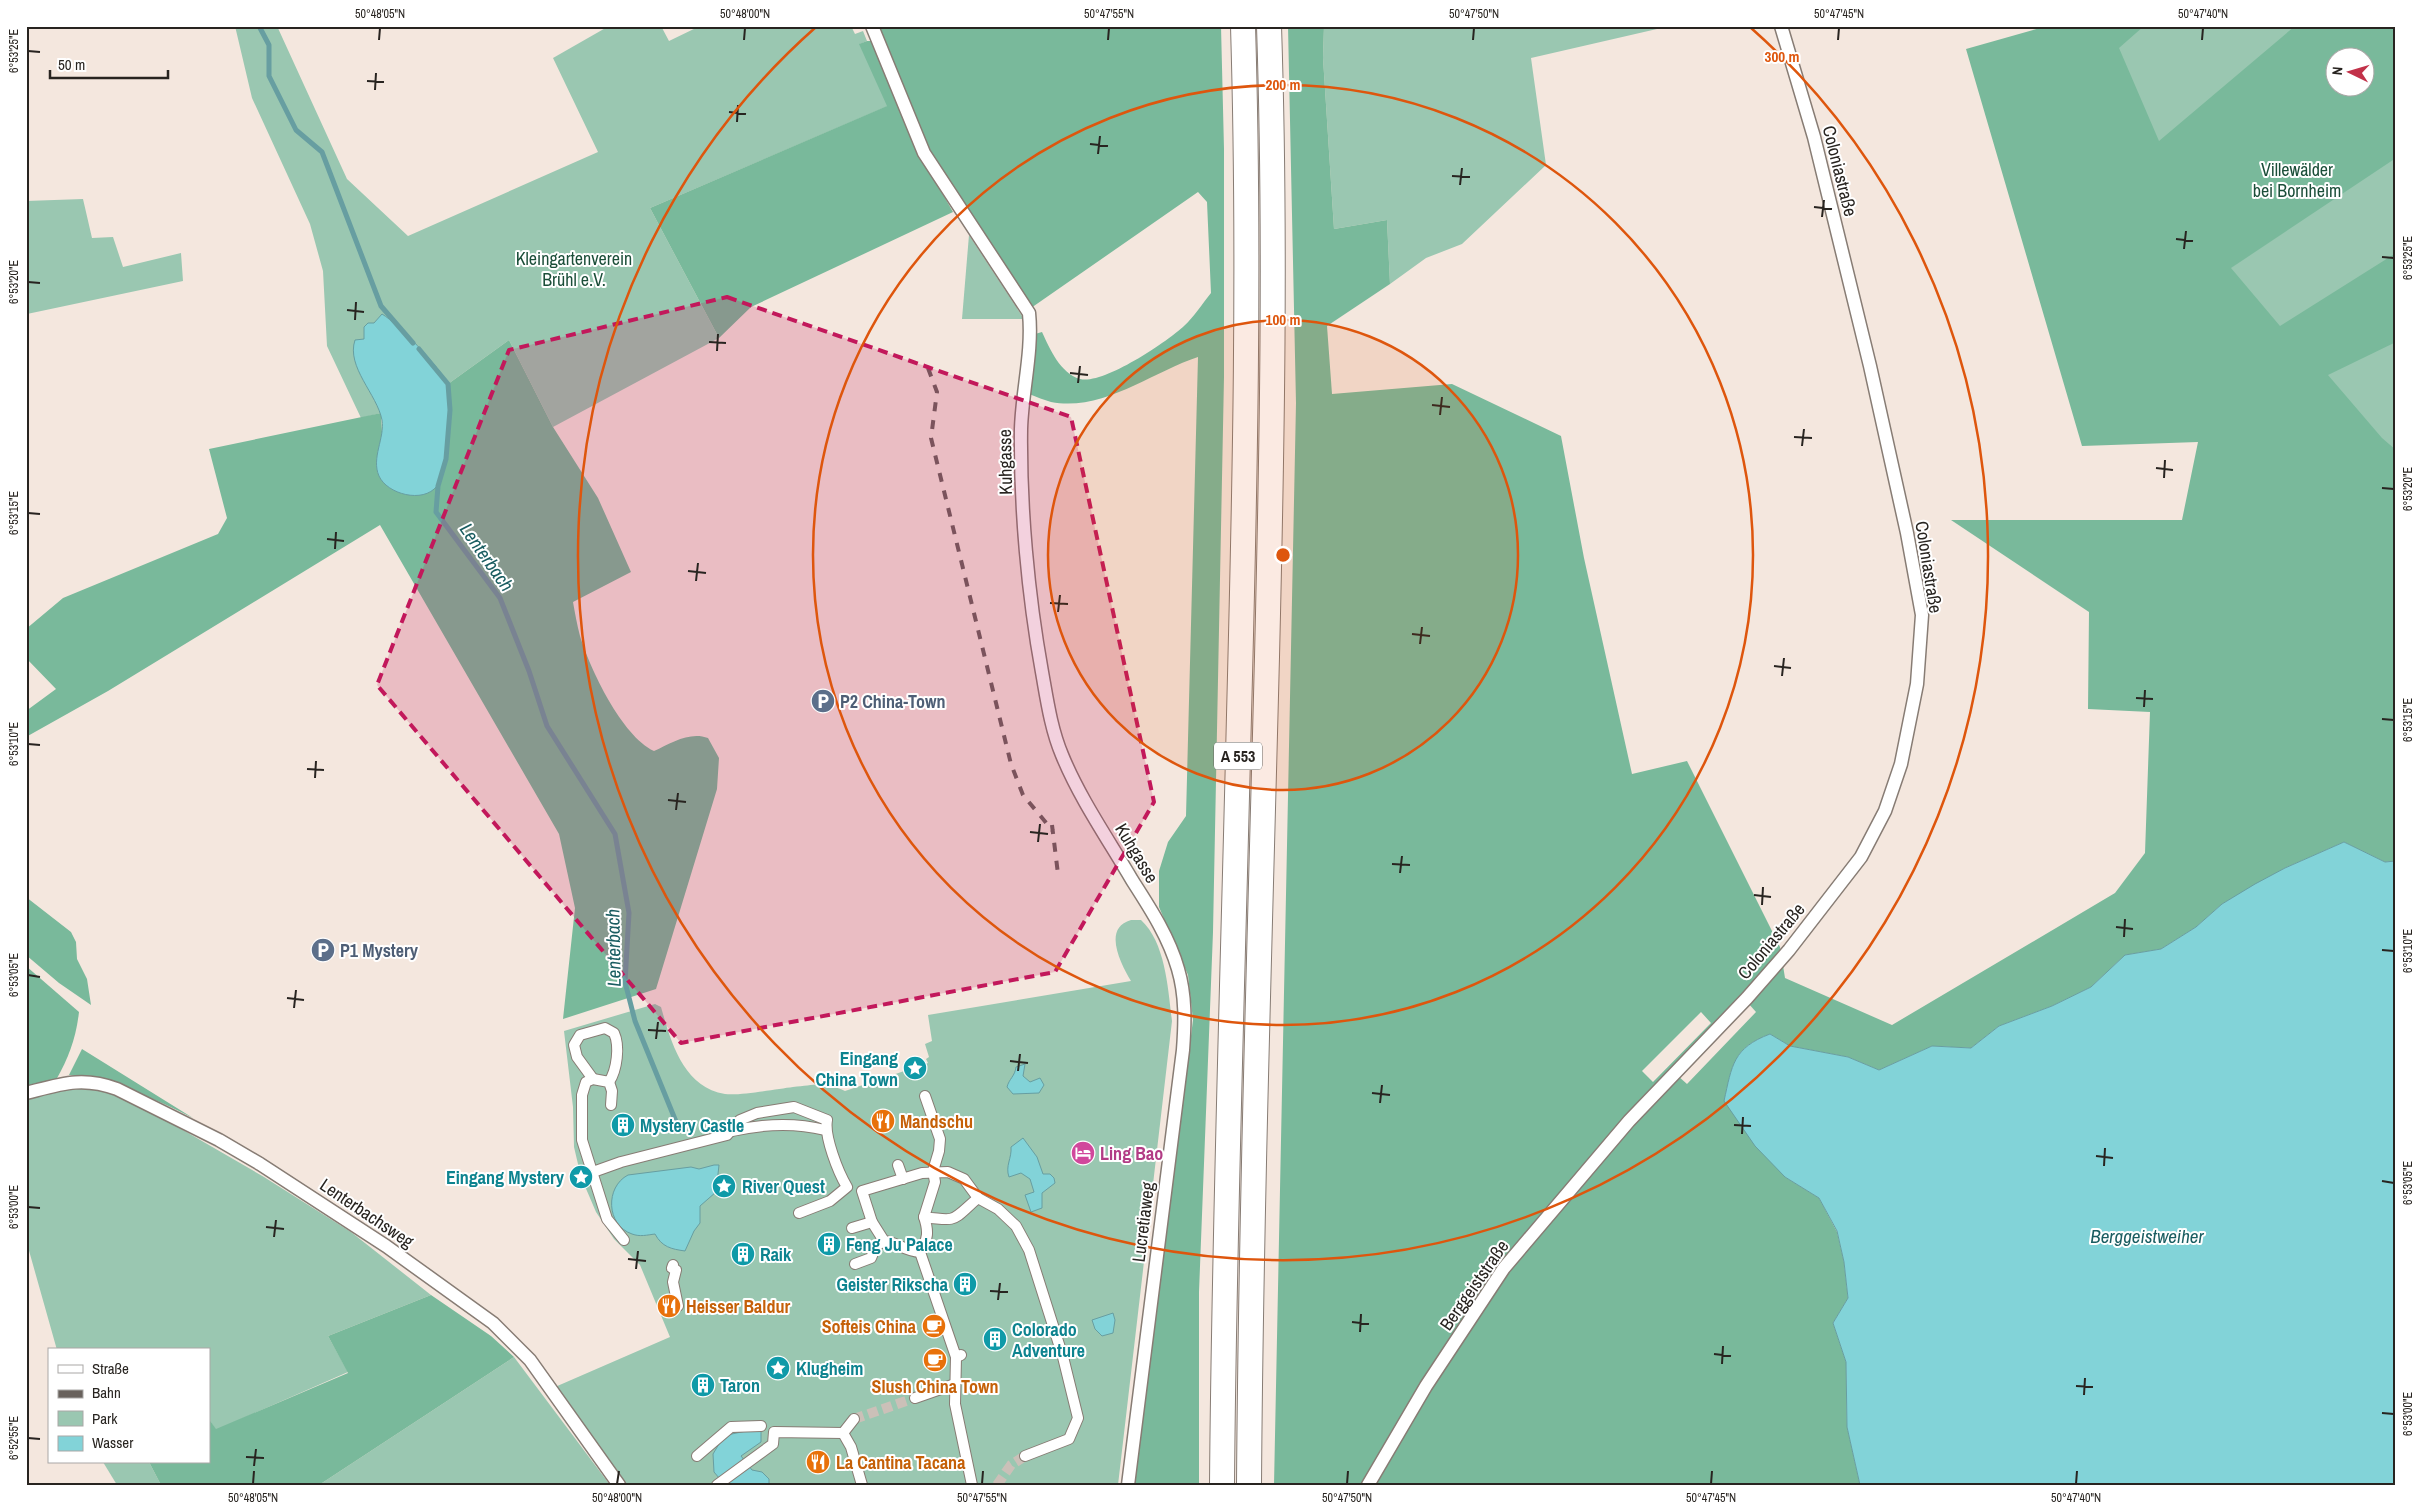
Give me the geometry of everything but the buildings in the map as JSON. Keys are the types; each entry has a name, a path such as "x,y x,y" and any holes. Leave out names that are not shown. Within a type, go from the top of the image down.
{"highway":[{"name":"A 553","path":"1222,1485 1224,1286 1247,417 1247,144 1243,26"},
{"name":"A 553","path":"1249,1485 1252,1267 1272,429 1274,239 1269,26"}],"street":[{"name":"Coloniastraße","path":"1629,1121 1789,950 1861,857 1885,811 1902,764 1917,684 1922,615 1907,533 1870,366 1814,137 1781,26"},
{"name":"Kuhgasse","path":"873,28 924,154 1029,313 1021,430 1024,507 1031,602 1047,702 1057,742 1077,786 1152,910"},
{"name":"Lucretiaweg","path":"1128,1485 1185,1028 1184,1004 1178,969 1152,910"},
{"path":"593,1079 577,1057 574,1046 580,1035 605,1028 614,1033 617,1045 614,1072 609,1082 612,1091 611,1105"},
{"path":"609,1082 593,1079 586,1082 583,1088 582,1140 607,1219 624,1240"},
{"name":"Lenterbachsweg","path":"26,1093 79,1080 100,1083 117,1089 219,1140 329,1208 486,1318 518,1346 619,1485"},
{"path":"920,1252 928,1240 928,1228 924,1218 935,1182 933,1171 939,1151 940,1138 925,1096"},
{"path":"593,1172 621,1162 707,1142 727,1135 740,1120 757,1113 794,1108 827,1120 825,1130 841,1178 847,1187 862,1191 933,1171 948,1172 964,1179 978,1198 998,1209 1009,1218 1024,1237 1063,1357 1078,1418 1069,1439 1025,1456"},
{"name":"Berggeiststraße","path":"1368,1485 1426,1386 1504,1268 1629,1121"},
{"path":"732,1131 759,1126 780,1125 804,1125 825,1130"},
{"path":"898,1165 903,1179"},
{"path":"799,1213 830,1201 847,1187"},
{"path":"862,1191 872,1222 884,1241"},
{"path":"924,1218 950,1221 962,1215 978,1198"},
{"path":"852,1228 872,1222"},
{"path":"855,1264 871,1258 876,1246 884,1241 891,1241 908,1252 920,1252"},
{"path":"920,1252 943,1307 959,1356 955,1384 955,1404 972,1485"},
{"path":"677,1265 672,1268 676,1270 673,1282 678,1306"},
{"path":"915,1398 955,1384"},
{"path":"843,1433 854,1419"},
{"path":"697,1456 731,1427 761,1426"},
{"path":"717,1485 774,1444 774,1432 843,1433"},
{"path":"843,1433 851,1447 862,1485"}],"highlighted area":[{"path":"727,297 1071,417 1154,802 1055,972 681,1043 377,685 509,350"}],"green space":[{"name":"Kleingartenverein Brühl e.V.","path":"235,26 277,26 347,179 408,236 598,152 553,58 609,26 661,26 669,41 700,26 851,26 855,34 863,31 867,41 860,44 888,106 650,208 719,338 553,427 509,340 448,384 395,322 382,315 374,323 368,323 364,327 364,339 355,360 381,413 361,418 327,346 323,271 310,224 252,98"},
{"path":"880,26 1221,26 1224,149 1224,377 1213,932 1199,1292 1199,1485 1134,1485 1193,1020 1188,975 1159,907 1159,871 1168,842 1186,816 1198,357 1127,389 1089,401 1070,404 1051,402 1029,394 1035,334 1042,332 1056,360 1067,372 1080,379 1090,379 1104,376 1134,361 1176,333 1195,315 1211,293 1207,202 1198,192 1031,308 930,152 878,28"},
{"path":"1288,26 1324,26 1323,58 1334,229 1387,220 1390,284 1327,326 1332,394 1452,384 1561,436 1584,558 1632,774 1687,761 1780,947 1785,978 1892,1025 2115,893 2145,853 2150,712 2088,709 2089,612 1951,520 2182,520 2198,442 2082,446 1966,49 2047,26 2144,26 2119,48 2159,141 2295,26 2396,26 2396,158 2231,268 2280,326 2396,253 2396,342 2328,375 2382,438 2396,450 2396,861 2385,862 2344,842 2285,868 2222,904 2196,927 2161,949 2125,955 2091,987 2052,1006 1999,1026 1971,1048 1932,1046 1879,1070 1848,1057 1790,1046 1770,1034 1748,1045 1741,1052 1736,1059 1730,1077 1725,1101 1785,1177 1819,1198 1837,1232 1844,1262 1848,1298 1833,1323 1846,1362 1847,1427 1860,1485 1274,1485 1296,403","holes":["1748,1003 1756,1012 1687,1084 1678,1076","1701,1012 1711,1023 1653,1082 1642,1071"]},
{"path":"1324,26 1670,26 1531,58 1546,165 1462,244 1426,258 1390,284 1387,220 1334,229 1323,58"},
{"name":"Villewälder bei Bornheim","path":"2097,26 2396,26 2396,455 2279,326 2230,268 2236,264 2160,158"},
{"path":"875,41 912,140 953,212 751,307 719,338 650,208 887,106 859,44"},
{"path":"83,199 92,238 113,237 123,267 181,253 183,281 27,314 26,347 26,201"},
{"path":"969,235 1024,319 962,319"},
{"path":"509,340 553,427 598,498 631,572 573,602 580,636 599,683 619,717 630,731 642,743 654,751 687,737 701,736 708,738 719,758 717,789 656,989 563,1019 575,908 559,834 380,525 108,691 26,737 26,711 56,689 26,658 26,629 63,598 218,534 227,518 209,449 381,413 382,432 450,410 448,384"},
{"path":"26,897 71,932 76,942 77,959 87,979 91,1005 59,983 26,955"},
{"path":"1131,920 1141,920 1156,941 1167,981 1172,1021 1118,1485 627,1485 555,1387 670,1337 640,1265 614,1239 596,1212 581,1177 574,1147 573,1107 564,1031 655,1004 661,1007 669,1034 681,1061 689,1073 711,1090 725,1094 739,1094 819,1084 845,1091 928,1063 926,1059 929,1057 925,1044 932,1041 928,1015 1131,981 1119,956 1116,938 1117,931 1122,924"},
{"path":"26,966 79,1012 71,1047 56,1080 26,1086"},
{"path":"82,1049 193,1118 148,1097 117,1086 86,1077 69,1075"},
{"path":"81,1089 105,1091 138,1104 264,1177 351,1232 431,1295 328,1336 348,1372 216,1430 210,1421 210,1348 56,1348 26,1240 26,1098 55,1090"},
{"path":"431,1295 491,1336 514,1357 319,1485 161,1485 150,1464 210,1464 210,1420 216,1429 348,1373 328,1336"},
{"path":"514,1357 610,1485 319,1485"},
{"path":"104,1464 150,1464 161,1485 117,1485"}],"water":[{"path":"382,314 390,319 426,355 442,374 449,390 449,434 444,467 437,486 423,495 406,494 389,488 379,476 377,469 382,420 379,410 358,370 353,350 355,340 364,339 364,327 368,323 374,323"},
{"name":"Berggeistweiher","path":"2344,842 2385,862 2396,861 2396,1485 1860,1485 1847,1427 1846,1362 1833,1323 1848,1298 1844,1262 1837,1231 1819,1198 1785,1177 1755,1146 1724,1101 1732,1068 1741,1052 1748,1045 1770,1034 1790,1046 1848,1057 1879,1070 1932,1046 1971,1048 1999,1026 2052,1006 2091,987 2125,955 2161,949 2196,927 2222,904 2255,884 2285,868"},
{"path":"1025,1064 1023,1076 1030,1082 1040,1078 1044,1085 1039,1093 1013,1094 1007,1087 1008,1084 1016,1067"},
{"path":"1023,1138 1037,1157 1043,1174 1050,1174 1054,1178 1055,1183 1042,1193 1042,1208 1031,1212 1025,1195 1034,1192 1030,1179 1021,1173 1009,1177 1008,1173 1011,1147"},
{"path":"719,1165 716,1192 700,1206 700,1223 694,1231 685,1251 667,1247 655,1234 641,1236 632,1234 617,1223 613,1215 612,1197 615,1188 628,1175 691,1167 699,1169"},
{"path":"1113,1313 1115,1320 1113,1333 1102,1336 1095,1329 1092,1320"},
{"path":"746,1431 761,1431 761,1442 741,1456 752,1470 762,1472 769,1479 769,1485 725,1485 714,1472 713,1454 722,1439 727,1435"}],"waterway":[{"name":"Lenterbach","path":"259,26 269,45 269,76 296,130 322,152 381,306 413,343"},
{"name":"Lenterbach","path":"419,349 448,384 450,410 446,459 438,486 436,512 500,598 529,671 547,726 615,834 629,913 625,982 635,1021 679,1129"}],"tunnel":[{"path":"915,1068 917,1075"},
{"path":"854,1419 915,1398"},
{"path":"997,1485 1011,1465 1025,1456"}],"railway":[{"path":"928,368 937,392 931,438 1011,764 1023,795 1053,831"},
{"path":"1052,825 1058,874 1054,874"}],"place":[{"name":"P2 China-Town","path":"823,701"},
{"name":"P1 Mystery","path":"323,950"},
{"name":"Eingang China Town","path":"915,1068"},
{"name":"Mandschu","path":"883,1121"},
{"name":"Mystery Castle","path":"623,1125"},
{"name":"Ling Bao","path":"1083,1153"},
{"name":"Eingang Mystery","path":"581,1177"},
{"name":"River Quest","path":"724,1186"},
{"name":"Feng Ju Palace","path":"829,1244"},
{"name":"Raik","path":"743,1254"},
{"name":"Geister Rikscha","path":"965,1284"},
{"name":"Heisser Baldur","path":"669,1306"},
{"name":"Softeis China","path":"934,1326"},
{"name":"Colorado Adventure","path":"995,1339"},
{"name":"Slush China Town","path":"935,1360"},
{"name":"Klugheim","path":"778,1368"},
{"name":"Taron","path":"703,1385"},
{"name":"La Cantina Tacana","path":"818,1462"}]}
